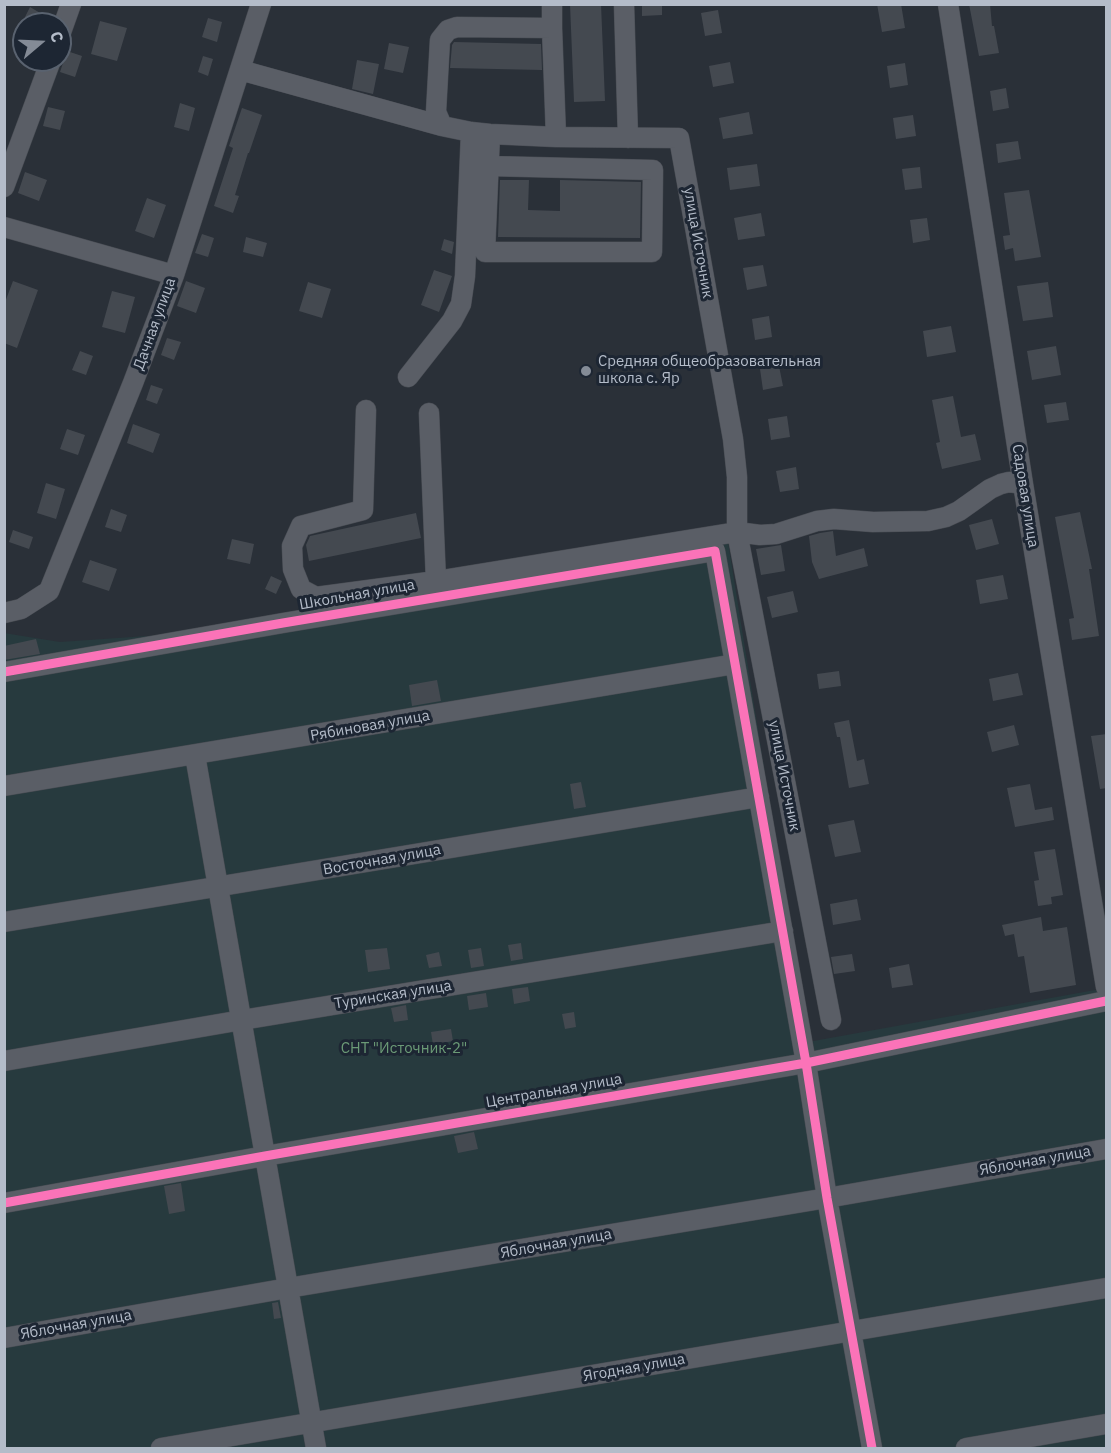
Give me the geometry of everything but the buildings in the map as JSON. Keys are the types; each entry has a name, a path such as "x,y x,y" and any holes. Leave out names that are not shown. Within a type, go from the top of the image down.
{"street":[{"name":"Дачная улица","path":"4,613 21,609 48,591 133,383 174,275 261,4"},
{"path":"552,4 556,137"},
{"path":"240,70 442,126 481,133 628,138 624,4"},
{"name":"Садовая улица","path":"948,4 1023,484 1107,987"},
{"path":"442,126 436,112 440,40 448,30 457,27 552,28"},
{"path":"4,187 47,72"},
{"path":"481,133 489,166 486,252 652,252 653,170 489,166"},
{"path":"408,377 452,321 461,304 481,133"},
{"name":"улица Источник","path":"628,138 679,138 733,439 737,477 737,532 831,1020"},
{"path":"4,226 174,275"},
{"path":"366,410 363,510 301,526 292,546 293,569 301,589 316,597 436,581 737,532 760,535 776,534 817,521 834,519 873,522 928,521 959,511 1001,484 1009,482 1023,484"},
{"path":"429,413 436,581"},
{"name":"Школьная улица","path":"4,672 716,551 735,664"},
{"path":"735,664 872,1449"},
{"name":"Рябиновая улица","path":"4,786 735,664"},
{"path":"195,755 316,1449"},
{"name":"Восточная улица","path":"4,922 759,797"},
{"name":"Туринская улица","path":"4,1061 783,932"},
{"name":"Центральная улица","path":"4,1203 806,1063 1107,1001"},
{"name":"Яблочная улица","path":"4,1338 1107,1149"},
{"name":"Ягодная улица","path":"161,1449 1107,1288"},
{"path":"966,1449 1107,1424"}],"green space":[{"name":"СНТ \"Источник-2\"","path":"728,542 808,1042 1106,988 1106,1448 5,1448 4,633 60,642 292,626"}],"cycle path":[{"path":"4,672 715,551 872,1448"},
{"path":"4,1203 806,1063 1106,1001"}],"place":[{"name":"Средняя общеобразовательная школа с. Яр","path":"586,371"}]}
